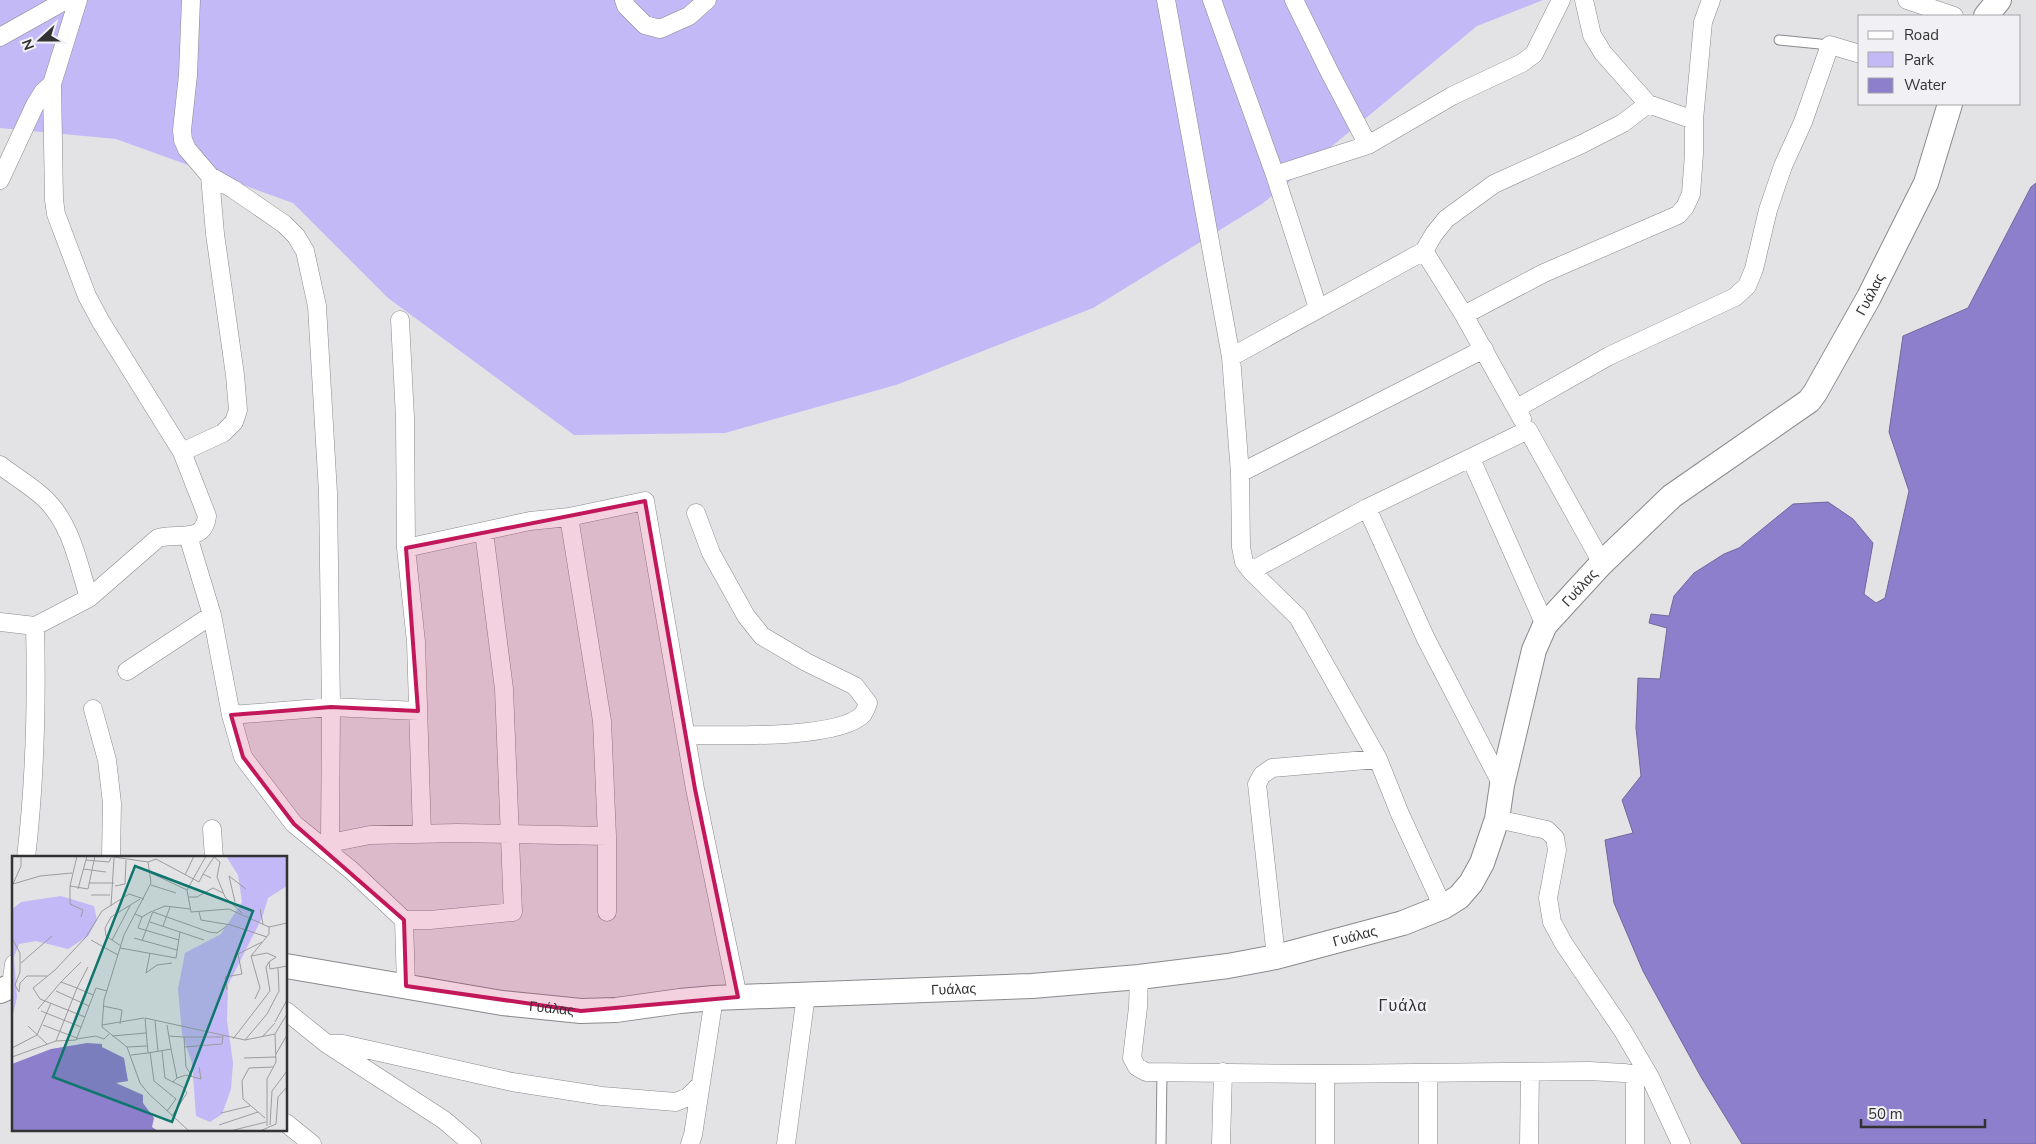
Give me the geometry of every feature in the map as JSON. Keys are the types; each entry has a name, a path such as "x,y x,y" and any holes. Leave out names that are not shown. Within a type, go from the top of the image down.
{"street":[{"path":"0,37 66,0"},
{"path":"0,622 34,626 89,598 158,538 165,536 188,536 200,532 206,524 207,516 182,452 87,296 56,214 54,200 52,84 78,0"},
{"path":"191,0 188,75 182,130 183,140 187,149 210,176 233,189 284,224 296,236 304,251 317,306 328,493 331,707 325,843"},
{"path":"624,0 626,6 645,25 660,29 689,16 707,0"},
{"path":"1166,0 1231,357 1240,473 1241,547 1244,562 1298,617 1378,759 1442,906"},
{"path":"1212,0 1275,175 1318,308"},
{"path":"1294,0 1368,145"},
{"path":"1275,175 1368,145 1452,96 1522,63 1534,54 1561,0"},
{"path":"1584,0 1587,18 1603,53 1648,104 1694,120"},
{"path":"1464,315 1544,274 1678,215 1686,207 1691,194 1694,120 1703,22 1711,0"},
{"path":"1907,0 1951,15"},
{"path":"1987,15 1999,0"},
{"path":"1517,408 1609,356 1735,297 1747,286 1754,270 1768,210 1783,166 1803,122 1830,45 1858,53"},
{"path":"0,180 35,105 43,92 52,84"},
{"path":"1231,357 1424,251 1446,219 1494,184 1607,132 1624,123 1648,104"},
{"name":"Γυάλας","path":"288,966 502,1003 581,1011 616,1010 680,1000 714,998 1032,986 1139,977 1228,966 1276,957 1403,923 1442,906 1459,897 1471,883 1482,863 1497,818 1502,785 1534,650 1545,625 1602,564 1672,496 1809,401 1869,297 1926,183 1950,105"},
{"path":"182,452 223,433 234,422 238,410 235,375 215,234 210,176"},
{"path":"1424,251 1484,349 1602,564"},
{"path":"400,320 405,418 406,548 416,642 422,834"},
{"path":"1240,473 1484,349"},
{"path":"1251,571 1367,508 1528,430"},
{"path":"1471,459 1545,625"},
{"path":"0,465 44,498 60,516 70,538 89,598"},
{"path":"406,548 530,521 569,517 645,502 695,789 738,997"},
{"path":"1367,508 1430,648 1502,785"},
{"path":"686,735 757,735 817,732 850,722 863,714 868,703 855,686 806,662 762,636 746,616 716,561 696,513"},
{"path":"569,517 602,721 607,836 607,912"},
{"path":"188,536 212,615 231,715 243,757 294,824 325,843 404,920 430,920 513,912 504,689 484,532"},
{"path":"127,671 212,615"},
{"path":"26,856 33,795 36,679 34,626"},
{"path":"231,715 331,707 418,711"},
{"path":"93,710 106,760 112,804 111,856"},
{"path":"1276,957 1257,784 1262,775 1272,768 1378,759"},
{"path":"1497,818 1547,830 1555,838 1557,850 1548,898 1552,922 1564,944 1623,1031 1643,1075 1681,1144"},
{"path":"212,829 214,856"},
{"path":"325,843 370,835 511,834 607,836"},
{"path":"404,920 406,986"},
{"path":"1139,977 1138,1007 1132,1058 1137,1067 1146,1072 1428,1074 1589,1071 1643,1075"},
{"path":"786,1144 806,994"},
{"path":"690,1144 693,1135 714,998"},
{"path":"288,1014 327,1044 444,1120 472,1144"},
{"path":"327,1044 343,1044 512,1082 602,1096 676,1102 688,1097 700,1086"},
{"path":"1221,1144 1223,1072"},
{"path":"1529,1144 1530,1072"},
{"path":"1325,1074 1325,1144"},
{"path":"1428,1074 1428,1144"},
{"path":"1635,1144 1643,1075"},
{"path":"288,1125 312,1144"}],"lane":[{"path":"1779,40 1830,45"},
{"path":"1161,1144 1162,1072"}],"highlighted area":[{"path":"645,501 695,789 738,997 581,1011 406,986 404,920 294,824 243,757 231,715 331,707 418,711 406,548"}],"green space":[{"path":"0,0 1543,0 1477,26 1262,204 1093,308 896,385 725,433 574,435 388,298 293,203 116,139 0,128"}],"water":[{"path":"2036,183 2036,1144 1742,1144 1701,1077 1643,971 1614,903 1605,840 1633,833 1622,800 1641,776 1636,728 1638,678 1660,679 1667,628 1649,623 1651,614 1669,616 1674,596 1694,573 1724,554 1739,548 1793,504 1828,502 1853,519 1873,543 1864,594 1876,603 1885,598 1909,491 1889,432 1903,336 1968,308 2031,187"}],"district":[{"name":"Γυάλα","path":"1403,1006"}]}
